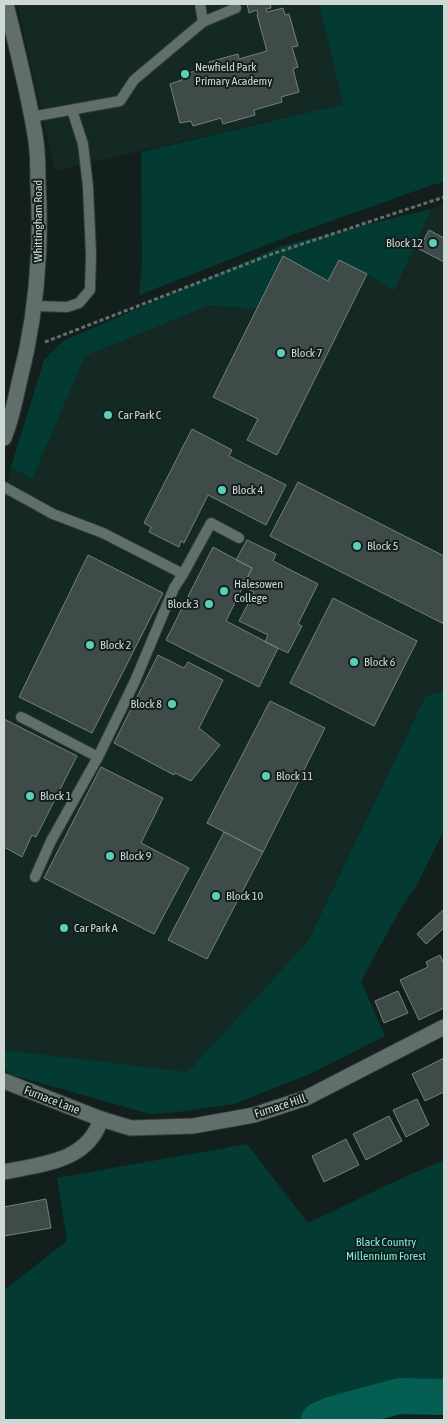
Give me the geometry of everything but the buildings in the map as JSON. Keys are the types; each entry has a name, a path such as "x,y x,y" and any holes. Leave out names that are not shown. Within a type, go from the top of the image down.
{"street":[{"name":"Whittingham Road","path":"4,438 28,348 35,306 39,264 40,205 36,143 6,4"},
{"name":"Furnace Hill","path":"101,1118 131,1128 193,1126 254,1115 306,1098 444,1027"},
{"name":"Furnace Lane","path":"4,1081 101,1118"},
{"path":"4,1172 64,1159 88,1142 98,1128 101,1118"}],"lane":[{"path":"200,4 202,22"},
{"path":"31,117 120,100 134,80 202,22 236,8"},
{"path":"35,306 67,306 79,303 90,290 91,254 84,144 72,110"},
{"path":"4,487 53,514 103,533 183,574"},
{"path":"35,877 52,841 98,757 135,681 174,588 211,523 239,538"},
{"path":"21,718 98,757"}],"path":[{"path":"28,348 272,254 444,197"}],"shaded area":[{"name":"Newfield Park Primary Academy","path":"17,4 319,4 343,104 55,171"},
{"name":"Halesowen College","path":"444,205 444,690 425,697 308,941 188,1073 4,1050 4,491 44,360 245,274 282,256"}],"green space":[{"path":"319,4 444,4 444,182 292,235 139,295 142,264 141,152 343,104"},
{"path":"431,209 394,291 367,274 339,261 328,281 283,257 257,309 210,305 85,356 32,479 11,467 44,360 63,341 281,246"},
{"path":"444,690 444,830 418,883 400,910 361,981 385,1036 310,1074 234,1104 178,1112 150,1114 12,1075 4,1069 4,1050 188,1072 308,941 425,697"},
{"name":"Black Country Millennium Forest","path":"247,1144 308,1223 444,1160 444,1410 399,1396 333,1414 319,1420 4,1420 4,1290 67,1241 57,1178"}],"waterway":[{"path":"319,1420 333,1414 399,1396 444,1397"}],"place":[{"name":"Newfield Park Primary Academy","path":"185,74"},
{"name":"Block 12","path":"433,243"},
{"name":"Block 7","path":"281,353"},
{"name":"Car Park C","path":"108,415"},
{"name":"Block 4","path":"222,490"},
{"name":"Block 5","path":"357,546"},
{"name":"Halesowen College","path":"224,591"},
{"name":"Block 3","path":"209,604"},
{"name":"Block 2","path":"90,645"},
{"name":"Block 6","path":"354,662"},
{"name":"Block 8","path":"172,704"},
{"name":"Block 11","path":"266,776"},
{"name":"Block 1","path":"30,796"},
{"name":"Block 9","path":"110,856"},
{"name":"Block 10","path":"216,896"},
{"name":"Car Park A","path":"64,928"}]}
